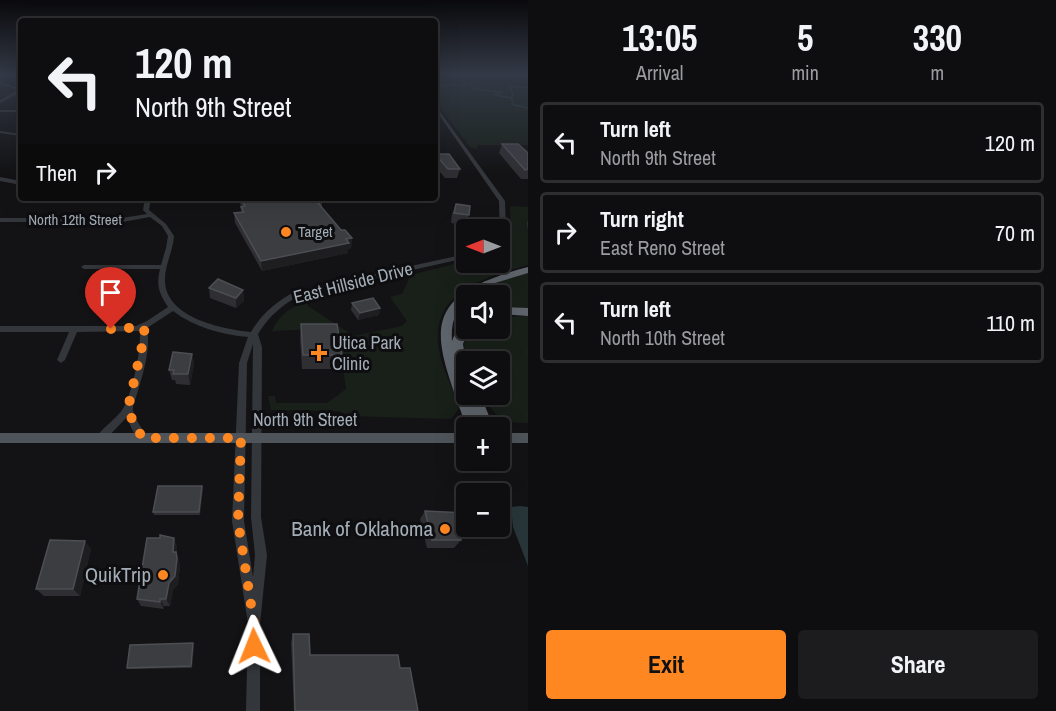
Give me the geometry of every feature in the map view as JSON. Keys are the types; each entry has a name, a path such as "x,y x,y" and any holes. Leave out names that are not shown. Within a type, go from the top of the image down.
{"highway":[{"path":"470,417 447,353 446,323 456,303 468,291 490,280 528,270"},
{"path":"510,311 528,312"}],"main road":[{"name":"North 9th Street","path":"0,438 456,438"},
{"path":"510,438 528,438"}],"street":[{"path":"438,110 502,201 503,219"},
{"path":"0,111 18,111"},
{"path":"0,132 18,135"},
{"path":"0,179 18,182"},
{"path":"148,201 146,210 164,225 171,236 164,267 162,290 172,308 193,319 239,334 255,335"},
{"name":"North 12th Street","path":"0,220 118,220 150,215"},
{"name":"East Hillside Drive","path":"254,624 238,521 243,363 248,341 255,335 265,316 277,305 299,293 456,258"},
{"path":"84,267 164,267"},
{"path":"0,329 143,327 172,308"},
{"path":"101,438 107,428 128,408 145,341 143,327"},
{"path":"61,360 74,329"},
{"name":"East Hillside Drive","path":"253,711 254,624 261,555 256,517 258,347 255,335"},
{"path":"128,408 134,425 143,438"}],"shaded area":[{"path":"440,107 528,107 528,145 478,145 476,149 470,147"},
{"path":"510,206 528,207 528,265 510,271"},
{"path":"456,264 456,273 503,273 472,285 456,285 456,296 440,319 438,337 441,359 456,397 456,405 460,407 451,419 348,416 339,411 271,410 268,396 275,396 276,403 327,403 346,389 338,335 316,329 272,331 286,312 307,302 308,306 354,336 402,326 407,321 390,297 402,294 411,275"},
{"path":"528,272 528,310 510,309 510,285 487,285"},
{"path":"528,316 528,423 512,422 510,417 500,417 489,405 510,405 510,351 465,351 464,343 467,339 510,339 510,317"},
{"path":"511,507 528,507 528,566 513,527"}],"building":[{"path":"502,144 518,144 528,153 528,169 525,170"},
{"path":"438,154 449,154 460,169 448,169 438,157"},
{"name":"Target","path":"242,201 321,201 318,203 341,230 345,230 352,238 346,239 349,243 261,261 234,213 244,212 241,207 245,206"},
{"path":"456,204 470,206 469,215 454,213"},
{"path":"218,279 243,290 236,298 209,288"},
{"path":"373,298 380,308 360,313 352,303"},
{"path":"301,324 337,324 342,355 303,355"},
{"path":"173,352 192,354 188,374 173,374 174,370 169,370"},
{"name":"QuikTrip","path":"158,486 202,486 199,512 153,512"},
{"path":"425,511 456,513 456,537 460,537 461,540 432,540"},
{"name":"QuikTrip","path":"160,535 174,538 173,552 176,552 177,558 175,576 169,583 166,599 160,599 160,602 137,599 147,538 160,538"},
{"path":"50,540 85,541 73,589 36,589"},
{"path":"293,634 309,634 310,655 398,655 400,668 410,668 418,711 295,711"},
{"path":"193,643 191,666 127,668 130,645"}],"waterway":[{"path":"528,222 528,227"}],"place":[{"name":"Target","path":"286,232"},
{"name":"Utica Park Clinic","path":"319,353"},
{"name":"Bank of Oklahoma","path":"445,529"},
{"name":"QuikTrip","path":"163,575"}],"route":[{"path":"111,329 143,327 145,333 128,408 134,425 143,438 241,438 238,521 254,624 254,646"}]}
